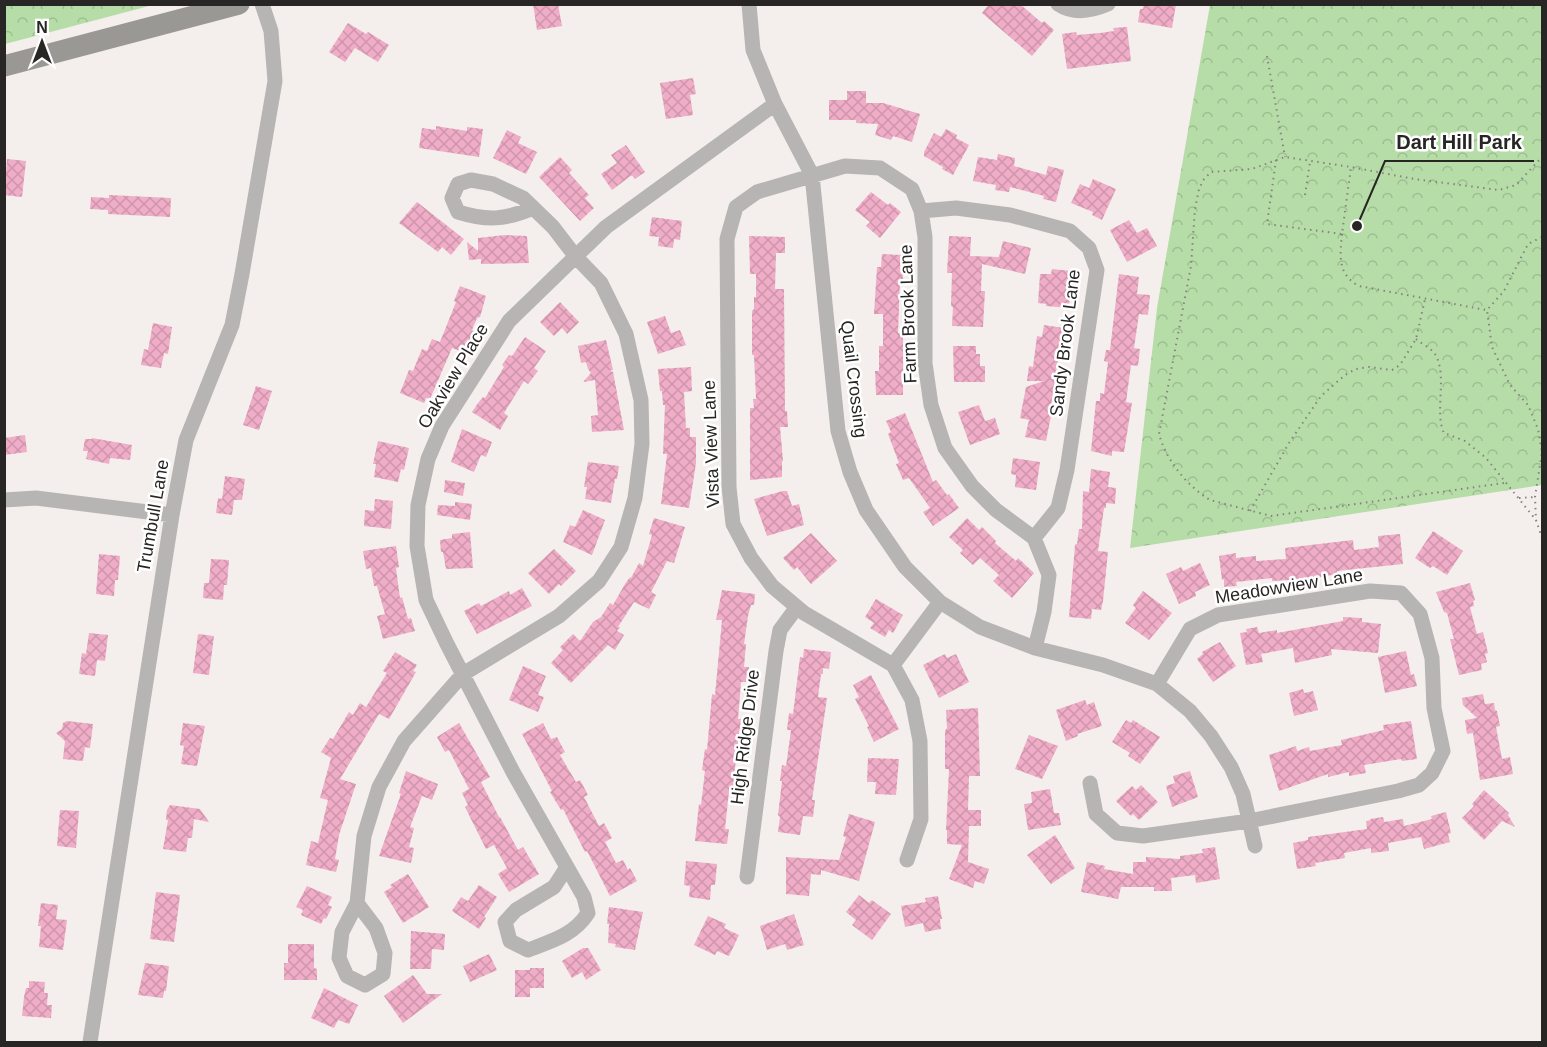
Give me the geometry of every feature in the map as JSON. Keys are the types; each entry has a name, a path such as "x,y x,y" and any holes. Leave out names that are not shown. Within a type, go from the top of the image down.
{"main road":[{"path":"4,66 239,4"}],"street":[{"name":"Trumbull Lane","path":"90,1042 172,515 186,440 232,325 274,81 271,31 262,4"},
{"name":"Quail Crossing","path":"749,4 753,50 775,104 812,175 838,431 850,472 866,510 905,567 940,602 980,627 1035,648 1103,665 1157,684 1190,711 1211,736 1231,766 1243,794 1255,846"},
{"path":"1058,4 1077,11 1098,9 1108,4"},
{"name":"Oakview Place","path":"567,867 555,887 516,910 505,922 510,941 528,950 559,939 580,925 588,913 584,897 513,771 426,600 417,546 418,505 428,459 442,426 509,321 606,227 775,104"},
{"name":"Farm Brook Lane","path":"812,175 845,166 880,168 912,189 921,211 925,237 925,363 931,405 945,448 972,486 996,510 1034,538"},
{"name":"Vista View Lane","path":"812,175 757,192 736,207 727,239 729,487 733,524 751,558 772,586 804,613 893,665"},
{"path":"357,903 376,928 386,953 383,974 364,985 347,976 339,958 342,932 357,903 364,836 379,787 404,741 463,674 559,616 599,581 621,547 635,498 642,444 641,400 626,334 601,283 576,257 553,227 533,207 523,198 493,184 471,180 458,184 452,198 458,212 479,219 513,217 533,207"},
{"name":"Sandy Brook Lane","path":"921,211 956,208 1010,215 1070,231 1089,249 1097,270 1067,470 1058,508 1034,538"},
{"path":"4,500 36,498 172,515"},
{"path":"1034,538 1049,575 1044,612 1035,648"},
{"name":"Meadowview Lane","path":"1090,783 1096,814 1117,833 1143,836 1249,821 1398,791 1419,785 1432,773 1443,751 1434,708 1432,658 1420,614 1401,593 1370,591 1218,615 1190,629 1157,684"},
{"path":"908,860 921,819 920,741 912,700 893,665 940,602"},
{"name":"High Ridge Drive","path":"747,877 776,651 780,630 797,607"}],"path":[{"path":"1228,4 1233,8"},
{"path":"1267,56 1285,157"},
{"path":"1504,483 1271,516 1210,500 1203,496 1164,451 1159,434 1191,266 1195,209 1199,189 1211,172 1252,169 1285,157 1351,166 1414,179 1499,190 1516,185 1542,157"},
{"path":"1276,160 1267,224 1342,234"},
{"path":"1305,195 1310,161"},
{"path":"1351,166 1340,256 1342,268 1350,281 1359,286 1487,310"},
{"path":"1542,237 1528,244 1504,291 1487,310 1492,348 1510,385 1528,405 1538,429 1542,452 1534,496 1536,520 1542,538"},
{"path":"1250,511 1289,443 1321,396 1345,375 1356,369 1369,367 1392,370 1397,368 1410,352 1416,339 1425,299"},
{"path":"1416,339 1433,352 1437,359 1442,397 1439,422 1444,433 1465,441 1486,458 1536,520"},
{"path":"1519,498 1534,496"}],"green space":[{"path":"5,4 153,4 153,5 5,44"},
{"path":"1210,5 1542,5 1542,485 1130,548 1157,308"}],"building":[{"path":"533,4 558,4 562,26 537,30"},
{"path":"989,4 1020,4 1054,30 1032,56 982,13"},
{"path":"1144,4 1176,4 1172,28 1138,22 1140,9 1143,9"},
{"path":"348,23 389,45 378,62 355,48 345,62 329,52"},
{"path":"1127,27 1131,61 1067,69 1062,34 1100,33 1114,31 1113,28"},
{"path":"693,78 696,94 690,95 693,115 666,119 660,83"},
{"path":"847,91 866,91 866,103 883,103 920,114 912,142 893,136 891,140 875,135 878,124 856,123 856,120 829,120 829,100 847,100"},
{"path":"436,126 467,131 467,127 483,129 479,157 419,148 422,128 436,130"},
{"path":"946,129 969,145 953,175 924,156 934,133 941,137"},
{"path":"507,130 521,137 518,143 537,152 526,174 493,158"},
{"path":"626,145 645,172 635,179 632,175 612,190 601,174 617,163 611,155"},
{"path":"998,154 1015,158 1014,166 1046,175 1048,166 1064,170 1056,202 1043,199 1044,196 1010,187 1009,192 995,190 996,185 973,181 978,157 997,160"},
{"path":"560,157 572,170 569,173 589,195 585,198 594,208 580,221 539,177"},
{"path":"7,159 26,161 22,197 4,195"},
{"path":"1093,179 1116,189 1102,220 1092,215 1093,212 1071,203 1080,184 1089,188"},
{"path":"871,192 901,212 880,238 866,226 870,222 855,210"},
{"path":"109,195 171,198 170,217 108,214 108,210 90,209 91,197 109,198"},
{"path":"417,202 464,239 451,255 442,247 438,252 399,223"},
{"path":"652,217 682,221 680,240 674,239 673,248 658,246 659,237 649,236"},
{"path":"1129,220 1137,233 1147,228 1157,246 1127,262 1110,230"},
{"path":"505,235 527,236 529,263 481,264 481,259 469,260 467,242 478,251 478,238"},
{"path":"749,236 785,237 785,253 776,253 775,289 784,289 785,411 787,411 788,427 780,427 782,477 750,480 750,408 754,408 753,399 756,399 754,355 752,355 752,311 754,297 756,297 756,274 750,274"},
{"path":"949,236 971,237 970,256 999,257 1003,241 1031,248 1025,274 982,264 981,291 985,291 983,327 952,326 952,273 947,273"},
{"path":"882,254 901,255 900,268 903,269 903,279 900,281 898,333 903,333 903,395 876,395 875,371 879,371 879,346 883,346 883,314 874,314 877,267 881,267"},
{"path":"1052,269 1071,271 1069,308 1038,303 1040,274 1051,274"},
{"path":"1119,274 1139,277 1137,294 1150,295 1148,315 1139,314 1134,348 1140,349 1138,366 1131,365 1126,402 1132,403 1124,452 1112,451 1112,456 1091,451 1096,401 1100,401 1100,393 1104,394 1108,362 1104,361 1106,350 1110,350"},
{"path":"460,286 486,296 469,343 467,342 463,352 452,348 430,399 426,398 424,403 400,393 409,370 413,371 422,349 427,351 432,339 440,342"},
{"path":"560,302 579,322 567,334 562,328 554,336 540,322"},
{"path":"665,316 671,333 680,330 686,345 658,354 647,322"},
{"path":"153,323 172,327 168,354 164,353 161,368 141,365 144,349 148,350"},
{"path":"1044,325 1064,328 1063,353 1059,353 1051,406 1053,406 1046,441 1025,437 1029,420 1020,418 1026,387 1044,381 1027,381 1029,366 1033,367 1037,336 1042,337"},
{"path":"525,337 546,351 534,368 538,371 528,384 524,381 504,413 508,416 500,430 472,412 483,397 485,398 509,355 512,356"},
{"path":"606,340 613,370 609,371 613,372 624,430 592,432 591,416 598,415 595,380 583,382 591,373 586,362 581,363 578,346"},
{"path":"953,346 976,346 976,354 980,354 980,366 985,366 985,382 954,382"},
{"path":"691,367 692,391 684,392 686,428 690,428 690,437 696,437 696,463 689,508 661,504 667,454 663,454 665,405 663,405 662,391 660,391 658,369"},
{"path":"256,386 272,391 259,430 243,425"},
{"path":"979,405 985,421 995,418 1000,434 970,445 958,412"},
{"path":"905,413 933,482 936,480 959,508 933,526 923,512 930,508 909,478 903,480 888,434 891,432 886,421"},
{"path":"462,429 492,442 486,457 481,455 474,472 451,462"},
{"path":"25,435 27,452 4,455 4,438"},
{"path":"92,438 132,445 130,460 110,458 109,464 86,459 88,451 83,451 85,439"},
{"path":"378,441 409,448 404,470 401,469 398,482 374,477 376,464 373,464"},
{"path":"1013,458 1040,462 1036,490 1015,487 1016,475 1011,474"},
{"path":"588,462 619,466 611,503 585,499 587,487 584,487"},
{"path":"1091,469 1110,472 1108,487 1116,488 1115,504 1106,503 1106,508 1104,508 1098,551 1108,552 1103,601 1101,610 1092,609 1091,619 1069,617 1075,545 1079,529 1082,529 1083,491 1089,492"},
{"path":"225,476 245,479 242,500 234,500 232,515 216,513 218,498 222,499"},
{"path":"445,480 465,483 463,496 444,492"},
{"path":"787,491 792,506 799,504 804,525 767,536 754,499"},
{"path":"375,499 393,501 391,529 364,526 365,510 374,511"},
{"path":"455,502 472,504 470,520 437,515 438,505 455,506"},
{"path":"583,510 605,520 592,555 563,542 570,525 575,527"},
{"path":"654,518 685,527 674,563 667,561 651,592 656,595 649,609 634,602 618,627 620,627 617,631 624,635 615,650 608,645 571,683 551,663 563,650 560,647 573,634 580,641 610,603 613,605 639,563 643,566 652,535 649,534"},
{"path":"967,518 979,530 982,527 996,541 995,543 1016,561 1018,558 1034,573 1012,598 993,581 999,575 980,558 973,565 960,553 963,550 949,537"},
{"path":"1433,531 1463,551 1447,575 1415,558"},
{"path":"470,532 473,568 446,569 440,540 452,538 452,534"},
{"path":"811,533 837,561 811,584 797,567 794,570 783,558"},
{"path":"1400,534 1403,564 1337,571 1338,574 1308,579 1272,581 1272,578 1236,582 1237,586 1224,587 1224,579 1222,580 1219,556 1236,553 1236,558 1256,556 1256,561 1286,559 1285,548 1353,540 1354,550 1379,547 1378,536"},
{"path":"396,546 400,598 402,597 408,619 411,618 415,631 383,639 377,616 385,614 377,586 374,586 371,568 366,569 363,551"},
{"path":"554,549 576,571 549,594 528,573"},
{"path":"99,554 120,556 114,596 96,594"},
{"path":"211,559 229,560 223,600 203,598 204,583 209,583"},
{"path":"1200,563 1210,585 1195,592 1196,596 1179,604 1166,574 1181,567 1183,571"},
{"path":"1470,583 1475,600 1473,601 1474,606 1470,607 1477,634 1483,632 1488,653 1485,654 1487,662 1481,664 1482,670 1459,675 1450,639 1454,639 1447,613 1444,612 1436,592"},
{"path":"522,588 532,606 477,634 464,611 479,603 481,606 509,591 510,595"},
{"path":"722,590 755,594 754,605 751,605 748,616 744,644 746,644 744,667 749,667 747,682 741,682 738,719 741,719 734,776 736,777 734,792 729,791 725,829 729,829 727,844 695,841 705,771 702,770 705,749 707,750 712,694 715,695 722,620 716,620"},
{"path":"1143,591 1172,613 1149,640 1125,623 1136,608 1133,605"},
{"path":"876,599 903,615 893,633 889,630 885,637 870,628 874,623 865,617"},
{"path":"1343,617 1362,618 1362,622 1381,624 1378,653 1331,649 1332,655 1295,663 1293,648 1261,654 1263,662 1246,665 1240,633 1247,632 1246,629 1257,627 1259,633 1277,630 1277,633 1343,621"},
{"path":"89,633 108,635 105,661 97,660 95,676 79,674 82,653 86,654"},
{"path":"198,634 214,636 209,675 193,673"},
{"path":"1220,642 1236,666 1213,682 1197,659 1203,654 1202,652"},
{"path":"804,649 831,652 829,669 823,668 823,674 821,674 818,697 827,698 812,800 815,800 813,817 803,816 800,835 778,832 780,817 778,815 782,765 786,766 791,730 787,730 789,713 793,714 800,657 803,658"},
{"path":"1406,651 1411,675 1414,674 1417,686 1385,693 1378,657"},
{"path":"395,652 417,665 413,671 416,672 389,719 379,714 340,779 356,784 339,835 335,859 339,860 336,872 306,865 311,841 318,843 328,800 320,798 331,758 321,752 330,738 333,739 349,712 353,715 360,703 366,707 387,673 383,671"},
{"path":"945,654 947,658 956,654 969,682 939,698 923,665"},
{"path":"523,666 546,676 538,695 544,697 538,712 509,700"},
{"path":"871,675 899,729 874,742 867,727 869,726 855,699 859,697 853,685"},
{"path":"1303,689 1304,693 1313,691 1318,710 1294,716 1289,693"},
{"path":"1483,694 1485,704 1494,703 1497,711 1500,726 1496,727 1502,759 1510,757 1513,774 1480,780 1473,733 1467,734 1465,720 1477,718 1463,705 1462,698"},
{"path":"1085,700 1087,705 1094,702 1102,726 1077,734 1078,736 1066,741 1056,710"},
{"path":"978,708 980,776 969,776 968,810 981,810 981,826 969,826 968,862 989,869 984,884 975,881 973,888 949,879 962,845 947,844 949,769 945,769 945,731 947,728 946,710"},
{"path":"1126,720 1131,723 1133,720 1160,737 1140,764 1128,756 1130,753 1112,742"},
{"path":"67,721 93,724 90,748 85,747 83,761 63,759 65,741 56,733"},
{"path":"1411,721 1417,759 1364,765 1366,773 1349,776 1349,772 1328,777 1328,774 1279,791 1269,755 1296,746 1297,751 1309,747 1310,751 1342,745 1341,740 1384,730 1383,725"},
{"path":"183,723 205,726 197,766 181,764 184,746 180,745"},
{"path":"459,723 490,777 481,782 499,817 518,850 523,847 539,874 509,892 498,874 507,868 494,845 486,849 465,807 468,805 462,793 469,789 449,750 445,752 437,737"},
{"path":"543,723 551,739 557,737 565,752 560,755 576,782 580,780 588,795 584,797 599,826 604,823 612,838 605,842 616,863 623,860 637,881 610,896 563,809 561,810 550,792 552,791 522,734"},
{"path":"1029,735 1058,746 1042,779 1015,769"},
{"path":"868,758 899,759 896,795 875,794 876,782 867,782"},
{"path":"406,771 438,784 432,800 422,796 410,827 414,828 409,847 414,848 411,863 379,856 401,794 399,793"},
{"path":"1190,771 1198,797 1172,807 1166,786 1175,783 1173,776"},
{"path":"1141,785 1158,802 1139,820 1133,814 1131,816 1116,801 1132,786 1136,790"},
{"path":"1050,789 1054,813 1059,813 1061,825 1028,830 1024,804 1032,803 1031,792"},
{"path":"1484,790 1509,813 1515,827 1502,821 1484,840 1462,818 1474,806 1472,804"},
{"path":"170,805 200,809 209,822 194,819 192,838 188,838 186,852 163,849 168,820 166,820 167,810"},
{"path":"60,810 79,811 76,848 57,846"},
{"path":"1446,812 1451,833 1448,834 1450,842 1424,849 1421,837 1388,843 1389,851 1371,853 1371,848 1344,853 1345,858 1315,863 1316,866 1297,869 1293,843 1308,840 1308,837 1367,829 1366,821 1370,819 1383,817 1384,822 1403,819 1404,826 1432,819 1431,816"},
{"path":"849,814 875,822 859,881 821,870 821,875 811,874 809,896 786,894 786,857 839,860 846,837 843,836"},
{"path":"1055,835 1075,868 1051,884 1027,855"},
{"path":"1215,847 1220,879 1196,883 1195,875 1171,878 1172,891 1154,891 1154,887 1121,887 1118,899 1081,892 1087,862 1105,866 1104,869 1133,874 1133,862 1146,862 1146,857 1180,859 1180,856 1203,853 1202,849"},
{"path":"686,861 717,864 715,885 711,885 710,900 689,897 690,886 684,885"},
{"path":"408,874 429,907 403,923 384,892 392,887 390,885"},
{"path":"479,885 497,897 479,929 452,911 461,897 468,901"},
{"path":"307,886 332,897 328,905 332,907 321,924 301,915 303,910 296,907"},
{"path":"156,892 180,895 174,942 150,939"},
{"path":"859,895 869,903 872,900 891,914 872,940 852,925 856,920 846,912"},
{"path":"938,896 942,919 940,919 941,929 925,932 923,923 905,927 901,906 926,902 925,898"},
{"path":"41,903 58,905 56,919 67,920 63,950 39,947 41,926 38,926"},
{"path":"609,907 643,912 635,950 615,947 616,944 608,943"},
{"path":"794,914 804,945 787,950 785,944 767,950 760,926"},
{"path":"708,916 726,924 724,928 739,935 729,956 717,951 715,955 694,945"},
{"path":"411,931 445,934 444,950 432,949 431,969 410,969"},
{"path":"288,944 314,944 314,968 317,969 317,980 284,980 284,963 288,963"},
{"path":"583,948 588,948 601,970 586,980 582,972 572,978 562,961"},
{"path":"489,954 497,970 470,982 463,966"},
{"path":"145,963 169,966 163,998 138,995"},
{"path":"530,968 544,968 544,988 530,988 530,997 515,997 515,970 530,970"},
{"path":"413,975 427,994 442,994 403,1023 384,996"},
{"path":"29,981 45,982 44,993 48,993 47,1005 52,1005 51,1018 22,1016"},
{"path":"324,988 358,1005 349,1024 338,1020 334,1028 311,1018"}],"place":[{"name":"Dart Hill Park","path":"1357,226"}]}
